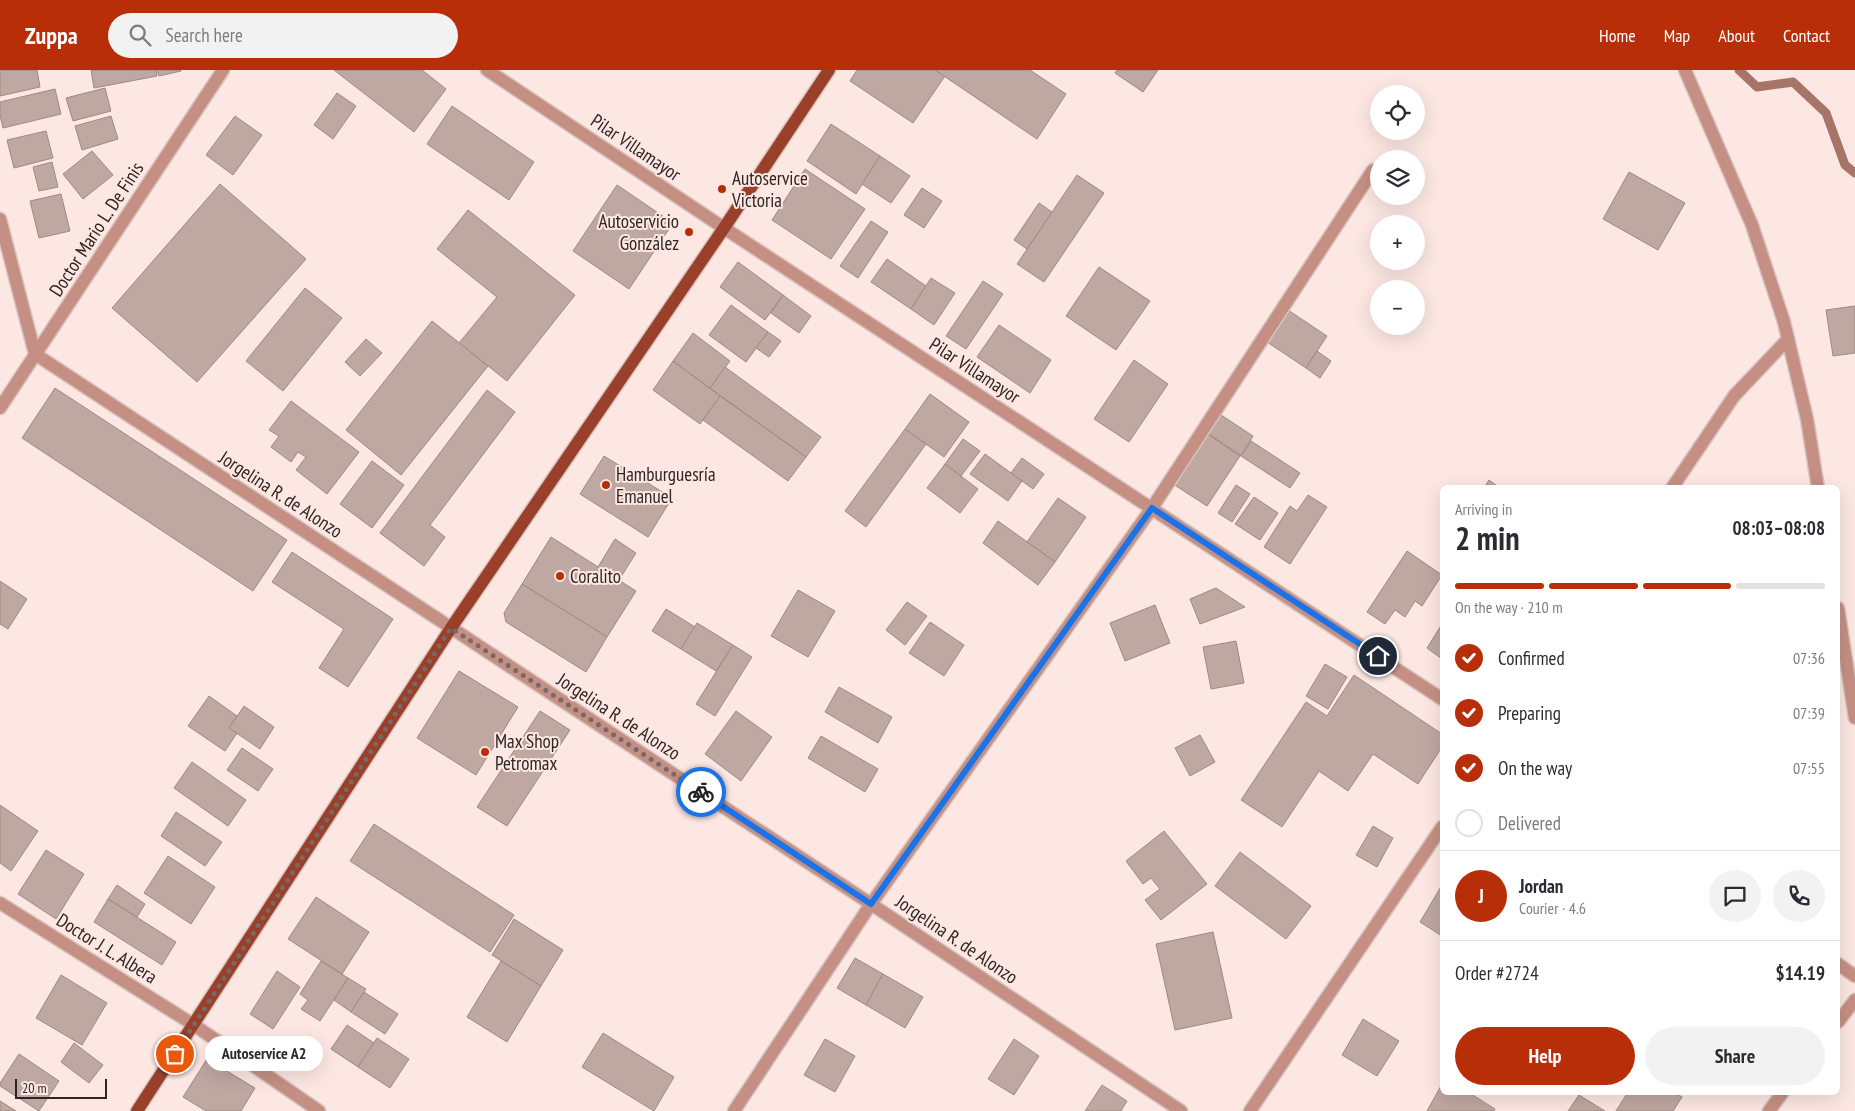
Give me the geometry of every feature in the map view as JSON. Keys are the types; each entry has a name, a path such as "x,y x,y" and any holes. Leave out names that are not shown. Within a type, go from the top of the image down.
{"main road":[{"path":"137,1111 451,628 724,228 829,70"}],"street":[{"name":"Doctor Mario L. De Finis","path":"0,408 223,70"},
{"name":"Pilar Villamayor","path":"487,70 724,228 1440,698"},
{"path":"1685,70 1752,225 1784,322 1807,419 1818,485"},
{"path":"734,1111 871,904 1152,508 1370,175"},
{"path":"0,219 35,354"},
{"path":"1674,485 1734,396 1788,339"},
{"name":"Jorgelina R. de Alonzo","path":"35,354 871,904 1181,1111"},
{"path":"1840,621 1855,718"},
{"path":"1250,1111 1440,830"},
{"name":"Doctor J. L. Albera","path":"0,903 194,1025 319,1111"},
{"path":"1840,965 1855,976"},
{"path":"1840,1019 1855,1000"},
{"path":"1769,1111 1781,1095"}],"building":[{"path":"0,70 37,70 40,87 0,96"},
{"path":"91,70 156,70 157,76 94,88"},
{"path":"157,70 181,70 181,71 159,76"},
{"path":"334,70 422,70 446,89 414,132"},
{"path":"857,70 935,70 945,76 913,123 850,81"},
{"path":"935,70 1030,70 1066,94 1037,139"},
{"path":"1117,70 1158,70 1143,92 1115,73"},
{"path":"105,88 111,111 73,121 66,98"},
{"path":"55,89 61,114 3,128 0,102"},
{"path":"337,93 356,106 333,139 314,125"},
{"path":"452,106 534,162 509,200 427,144"},
{"path":"111,116 118,139 82,150 75,126"},
{"path":"235,116 262,135 233,175 206,155"},
{"path":"831,124 880,156 856,194 807,161"},
{"path":"46,131 53,158 14,168 7,140"},
{"path":"92,151 113,175 83,199 63,174"},
{"path":"880,156 910,176 891,203 862,184"},
{"path":"52,162 58,187 39,191 33,167"},
{"path":"805,169 865,209 831,259 772,220"},
{"path":"1629,172 1685,203 1658,250 1603,219"},
{"path":"1077,175 1104,193 1044,282 1017,264"},
{"path":"220,184 306,259 197,382 112,308"},
{"path":"617,185 673,223 629,289 573,251"},
{"path":"922,188 942,201 924,228 904,215"},
{"path":"61,194 70,231 39,238 30,201"},
{"path":"1039,203 1052,212 1027,249 1014,240"},
{"path":"468,210 575,295 507,381 459,343 497,297 437,249"},
{"path":"871,221 888,232 858,278 840,266"},
{"path":"887,259 926,286 911,309 871,282"},
{"path":"738,262 783,295 765,320 720,287"},
{"path":"1099,267 1150,301 1116,350 1066,316"},
{"path":"931,278 955,293 934,325 911,309"},
{"path":"983,281 1003,294 966,349 946,336"},
{"path":"305,288 342,318 283,391 246,361"},
{"path":"783,295 811,316 799,333 771,313"},
{"path":"731,305 768,332 746,362 709,335"},
{"path":"1855,306 1855,353 1833,356 1826,310"},
{"path":"1288,310 1327,336 1306,368 1267,342"},
{"path":"432,321 488,366 401,475 346,430"},
{"path":"999,325 1051,360 1030,393 977,357"},
{"path":"768,332 781,341 769,357 756,348"},
{"path":"693,333 730,361 710,388 673,361"},
{"path":"366,339 382,353 360,376 345,362"},
{"path":"1317,351 1331,361 1320,378 1306,368"},
{"path":"1134,360 1168,384 1129,442 1094,419"},
{"path":"673,361 720,396 700,424 653,390"},
{"path":"725,367 821,437 806,457 710,388"},
{"path":"55,388 287,540 253,591 22,438"},
{"path":"487,390 515,412 430,525 445,537 424,566 380,533"},
{"path":"930,394 969,422 944,457 905,429"},
{"path":"720,396 806,457 788,481 703,420"},
{"path":"291,401 359,452 327,494 296,470 306,457 298,452 291,462 271,447 279,436 269,430"},
{"path":"1218,413 1253,436 1241,456 1206,432"},
{"path":"905,429 926,444 866,527 845,511"},
{"path":"1206,433 1240,456 1207,506 1173,484"},
{"path":"963,439 980,451 961,476 945,464"},
{"path":"1251,441 1300,473 1290,488 1241,456"},
{"path":"985,454 1022,481 1008,501 970,474"},
{"path":"604,456 672,498 648,537 580,494"},
{"path":"1022,458 1044,474 1033,489 1011,473"},
{"path":"372,461 404,485 372,528 340,504"},
{"path":"945,464 978,489 960,513 927,488"},
{"path":"1489,480 1496,485 1486,485"},
{"path":"1236,485 1250,494 1232,522 1218,513"},
{"path":"1308,495 1327,507 1290,564 1264,547 1290,506 1297,511"},
{"path":"1254,497 1278,513 1260,540 1235,524"},
{"path":"1058,498 1086,517 1055,562 1027,542"},
{"path":"998,521 1055,562 1038,585 983,543"},
{"path":"551,537 636,591 607,637 522,584"},
{"path":"615,539 636,553 619,580 598,567"},
{"path":"1407,551 1440,574 1440,578 1422,606 1415,601 1405,617 1395,610 1385,624 1367,612"},
{"path":"292,552 393,619 348,687 319,668 344,629 272,582"},
{"path":"0,581 27,599 8,629 0,624"},
{"path":"522,584 607,637 586,672 506,622 504,613"},
{"path":"1216,588 1245,607 1200,624 1190,599"},
{"path":"798,590 835,611 808,657 771,636"},
{"path":"907,602 927,616 905,645 886,630"},
{"path":"1155,605 1170,643 1125,661 1110,623"},
{"path":"666,609 695,627 681,649 652,631"},
{"path":"930,622 964,645 944,676 909,653"},
{"path":"697,623 733,645 716,671 681,649"},
{"path":"1440,627 1440,658 1427,648"},
{"path":"1236,641 1244,683 1211,689 1203,647"},
{"path":"733,645 752,657 715,716 696,704"},
{"path":"1325,664 1347,677 1328,709 1306,696"},
{"path":"459,671 518,707 476,775 417,738"},
{"path":"1354,675 1440,733 1440,750 1418,784 1373,754 1348,791 1319,771 1282,827 1241,800 1306,702 1327,716"},
{"path":"839,687 892,717 878,743 825,712"},
{"path":"209,696 237,716 229,728 237,733 225,751 188,726"},
{"path":"244,706 274,727 260,749 229,728"},
{"path":"540,711 570,730 507,826 477,807"},
{"path":"736,711 772,737 741,781 705,754"},
{"path":"1200,735 1215,762 1190,776 1175,748"},
{"path":"821,736 878,769 865,792 808,758"},
{"path":"242,748 273,769 258,791 227,770"},
{"path":"192,762 246,800 228,826 174,788"},
{"path":"0,805 38,831 11,871 0,863"},
{"path":"176,812 222,842 205,866 161,836"},
{"path":"374,824 514,915 490,952 350,861"},
{"path":"1373,826 1393,838 1377,867 1356,855"},
{"path":"1164,831 1207,884 1161,920 1145,900 1160,889 1151,878 1143,884 1126,861"},
{"path":"46,850 84,874 56,919 18,894"},
{"path":"1240,852 1311,906 1286,939 1215,886"},
{"path":"168,856 215,887 191,924 144,893"},
{"path":"117,885 145,904 137,917 108,899"},
{"path":"1440,888 1440,935 1420,922"},
{"path":"316,897 369,932 342,974 288,939"},
{"path":"108,899 176,942 162,965 94,922"},
{"path":"514,919 563,950 541,986 492,955"},
{"path":"1213,932 1232,1018 1175,1030 1156,944"},
{"path":"855,958 883,974 866,1005 837,988"},
{"path":"321,961 348,978 320,1021 301,1009 308,1000 300,994"},
{"path":"501,961 541,986 507,1042 467,1017"},
{"path":"277,971 300,987 273,1029 250,1014"},
{"path":"883,974 923,997 905,1028 866,1005"},
{"path":"61,975 107,1003 82,1045 36,1018"},
{"path":"348,978 366,989 351,1012 334,1000"},
{"path":"364,992 398,1014 385,1034 351,1012"},
{"path":"1363,1019 1399,1041 1377,1076 1342,1055"},
{"path":"347,1025 374,1043 358,1067 331,1049"},
{"path":"603,1033 674,1077 654,1111 582,1067"},
{"path":"377,1038 409,1059 390,1088 358,1067"},
{"path":"825,1039 855,1056 835,1092 804,1075"},
{"path":"1014,1039 1039,1056 1014,1095 988,1079"},
{"path":"74,1043 103,1065 89,1083 61,1062"},
{"path":"19,1054 59,1081 39,1111 0,1086 0,1083"},
{"path":"207,1059 255,1088 241,1111 206,1111 183,1097"},
{"path":"1102,1085 1127,1101 1121,1111 1085,1111"},
{"path":"1440,1088 1440,1095 1473,1095 1495,1109 1494,1111 1427,1111"},
{"path":"1579,1095 1605,1111 1568,1111"},
{"path":"1626,1095 1679,1095 1682,1097 1673,1111 1616,1111"},
{"path":"0,1101 16,1111 0,1111"}],"waterway":[{"path":"1739,70 1757,87 1793,82 1826,113 1845,165 1855,173"}],"way so far":[{"path":"175,1054 451,628 701,792"}],"place":[{"name":"Autoservice Victoria","path":"722,189"},
{"name":"Autoservicio González","path":"689,232"},
{"name":"Hamburguesría Emanuel","path":"606,485"},
{"name":"Coralito","path":"560,576"},
{"name":"Max Shop Petromax","path":"485,752"},
{"name":"Autoservice A2","path":"175,1054"}],"route":[{"path":"701,792 871,904 1152,508 1378,656"}]}
